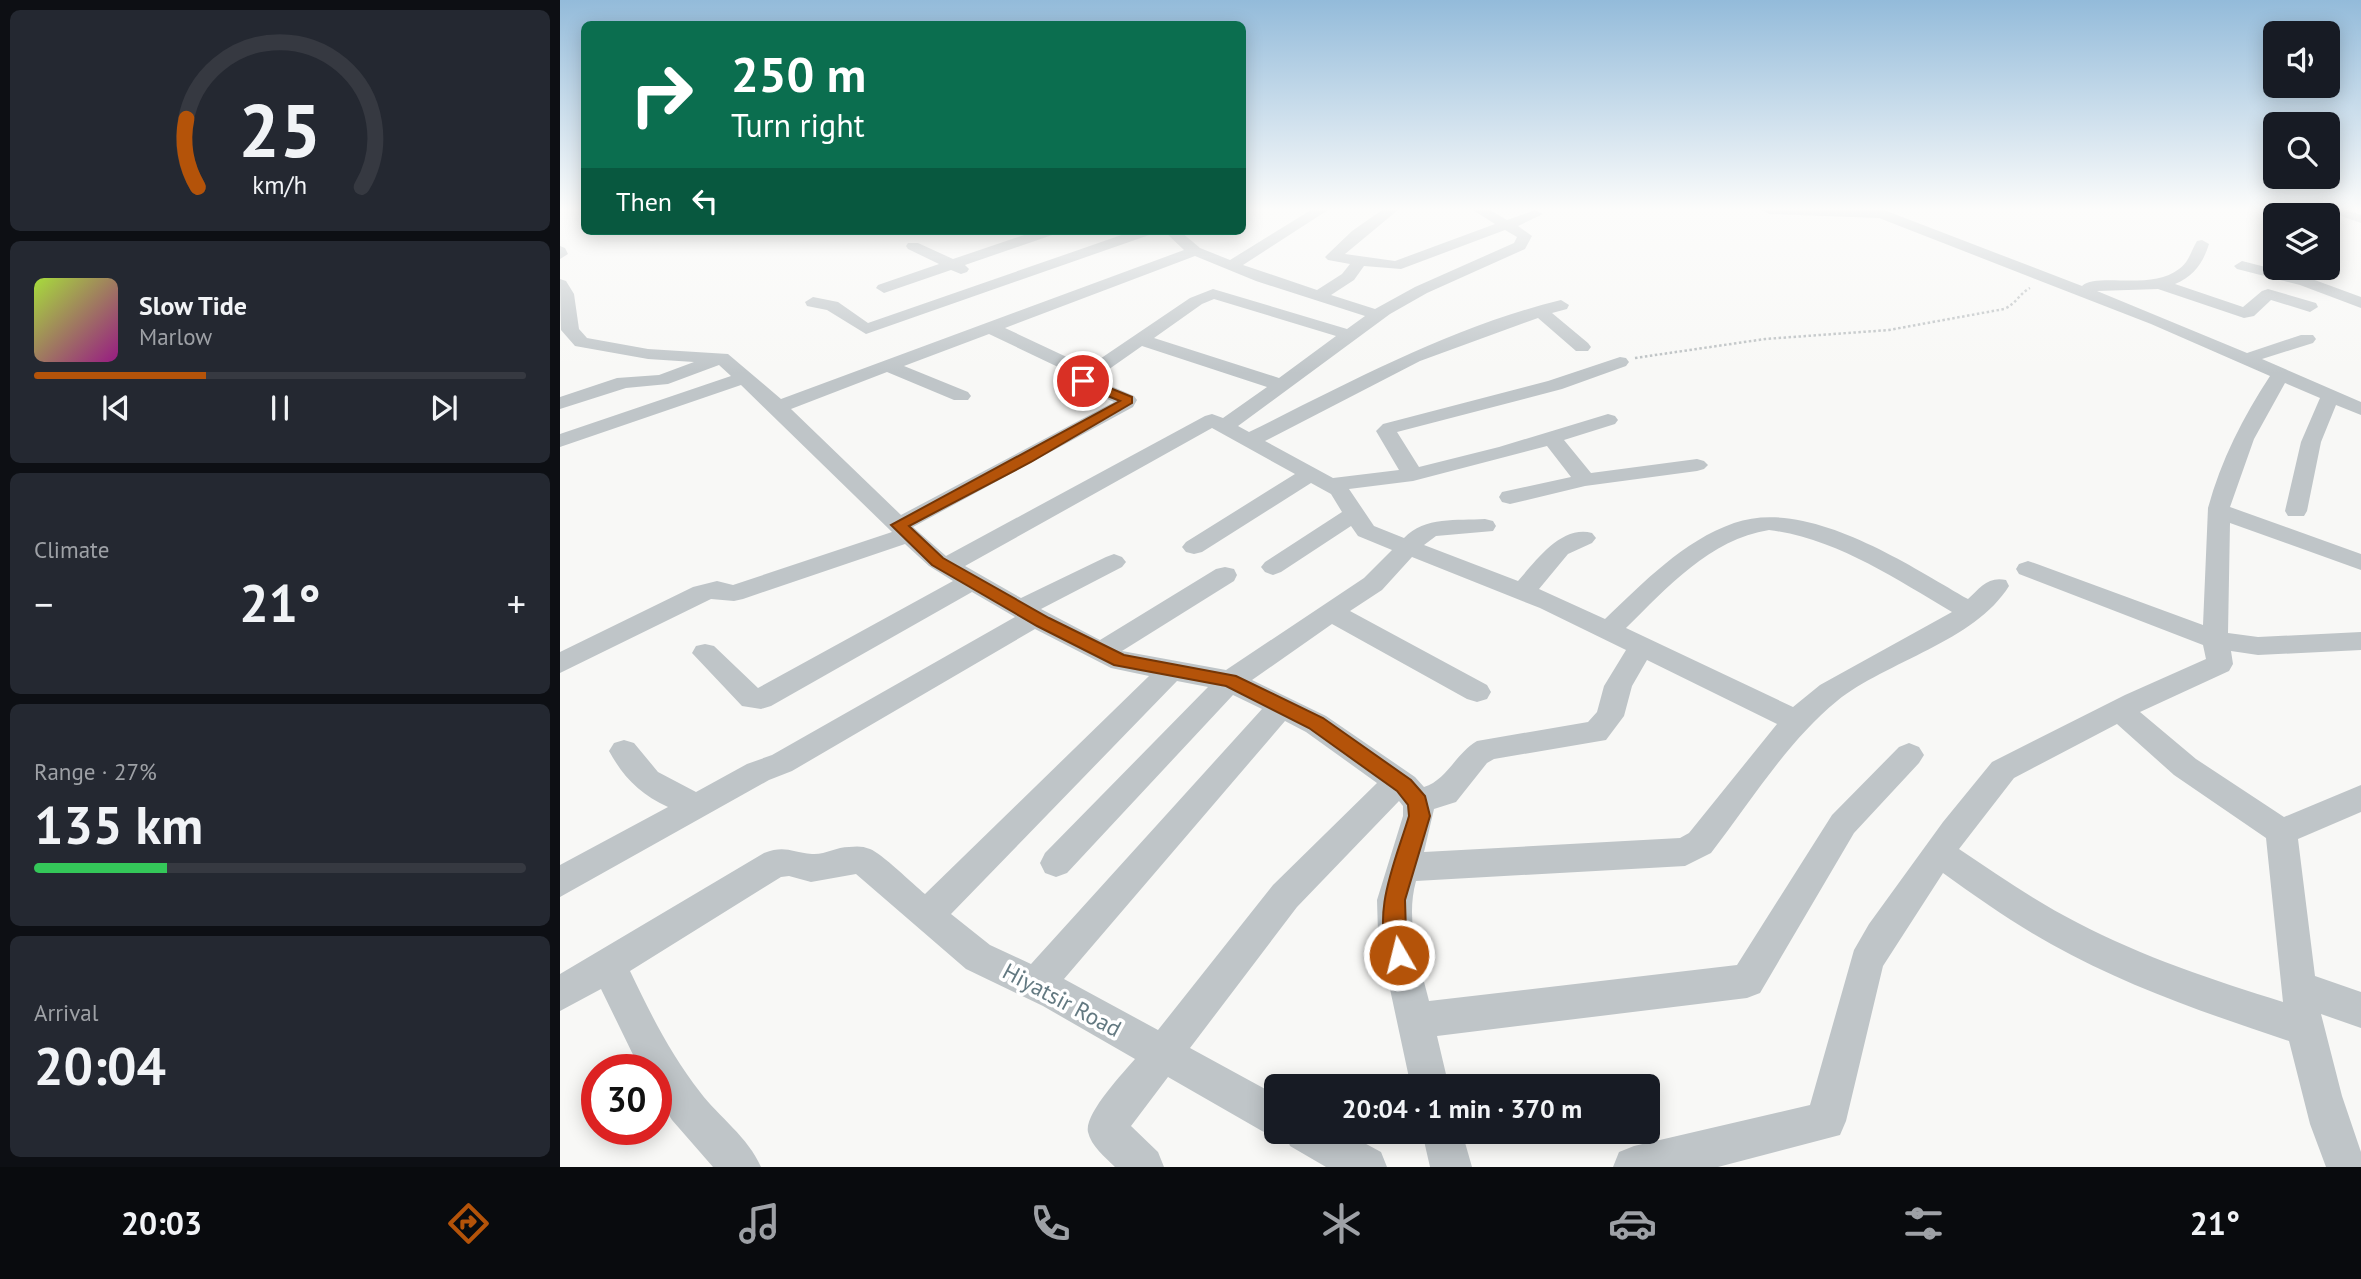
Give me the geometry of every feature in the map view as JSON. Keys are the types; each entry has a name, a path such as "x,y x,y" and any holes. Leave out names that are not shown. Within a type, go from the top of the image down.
{"street":[{"path":"866,329 1053,264"},
{"path":"778,407 1159,264"},
{"path":"1227,264 1378,315"},
{"path":"1320,295 1348,277 1357,264"},
{"path":"1224,427 1378,315 1421,290 1478,264"},
{"path":"2016,264 2361,409"},
{"path":"2162,285 2184,274 2194,264"},
{"path":"884,288 953,265 992,286"},
{"path":"2242,266 2306,282 2361,303"},
{"path":"560,284 566,294 570,330 580,342 648,354 722,358 778,407 937,561 1028,613 1120,660 1230,681 1282,706 1316,723 1408,792 1419,816 1394,900 1395,933 1427,1074"},
{"path":"2072,286 2162,285 2244,313 2268,294 2310,307"},
{"path":"560,663 702,593 717,589 724,593 734,593 904,530 1126,403 1127,400 1083,381 1196,301 1213,294 1350,335"},
{"path":"813,302 832,306 866,329 896,361 961,396"},
{"path":"1248,441 1414,357 1561,305"},
{"path":"1539,311 1582,347"},
{"path":"989,327 1089,376"},
{"path":"2245,359 2307,339"},
{"path":"1141,340 1282,385"},
{"path":"560,403 624,382 661,380 722,358"},
{"path":"1413,475 1386,431 1390,428 1555,385 1620,362"},
{"path":"2218,651 2219,511 2222,492 2257,410 2280,375"},
{"path":"560,441 745,377"},
{"path":"643,381 644,389 640,399 648,409"},
{"path":"2296,510 2311,442 2330,397"},
{"path":"947,566 1212,420 1339,490 1366,531 1522,591 1797,720"},
{"path":"1194,547 1320,480 1413,475 1608,420"},
{"path":"1551,438 1585,480"},
{"path":"1510,497 1585,480 1697,466"},
{"path":"2219,511 2361,562"},
{"path":"1273,567 1354,514"},
{"path":"1609,630 1684,561 1744,527 1763,523 1798,527 1856,548 1970,611"},
{"path":"1056,863 1230,681 1373,584 1422,533 1432,529 1485,526"},
{"path":"1522,591 1560,549 1584,538"},
{"path":"560,882 758,772 782,763 1114,562"},
{"path":"2028,569 2218,651"},
{"path":"1102,652 1225,575"},
{"path":"705,653 752,699 761,699 972,581"},
{"path":"1404,867 1685,852 1700,843 1797,720 1830,692 1970,611 1997,586"},
{"path":"1331,612 1478,692"},
{"path":"1634,1167 1826,1121 1866,962 1881,935 1939,853 2003,770 2119,710 2218,651 2258,646 2361,641"},
{"path":"1143,1167 1107,1130 1108,1124 1284,896 1408,792 1445,793 1476,755 1487,749 1596,732 1610,716 1618,686 1642,646"},
{"path":"927,915 1172,670"},
{"path":"1036,985 1282,706"},
{"path":"2119,710 2185,766 2281,831 2307,1047 2338,1151 2347,1167"},
{"path":"624,751 639,775 648,783 698,806"},
{"path":"1413,1021 1747,981 1843,824 1909,755"},
{"path":"2281,831 2314,820 2361,798"},
{"path":"1939,853 2033,916 2133,966 2216,999 2305,1028"},
{"name":"Hiyatsir Road","path":"608,964 775,863 789,862 811,868 826,867 841,861 863,860 883,880 978,957 1036,985 1264,1110"},
{"path":"560,994 608,964 645,1042 686,1106 740,1167"},
{"path":"2298,988 2361,1010"},
{"path":"1325,1144 1366,1167"},
{"path":"1445,1144 1451,1167"}],"path":[{"path":"1620,362 1655,353 1765,339 1889,330 2004,309 2015,304 2021,293 2049,277"}],"route":[{"path":"1083,381 1127,400 1126,403 899,525 937,561 1043,622 1120,660 1230,681 1316,723 1404,786 1418,802 1419,816 1394,900 1399,955"}]}
